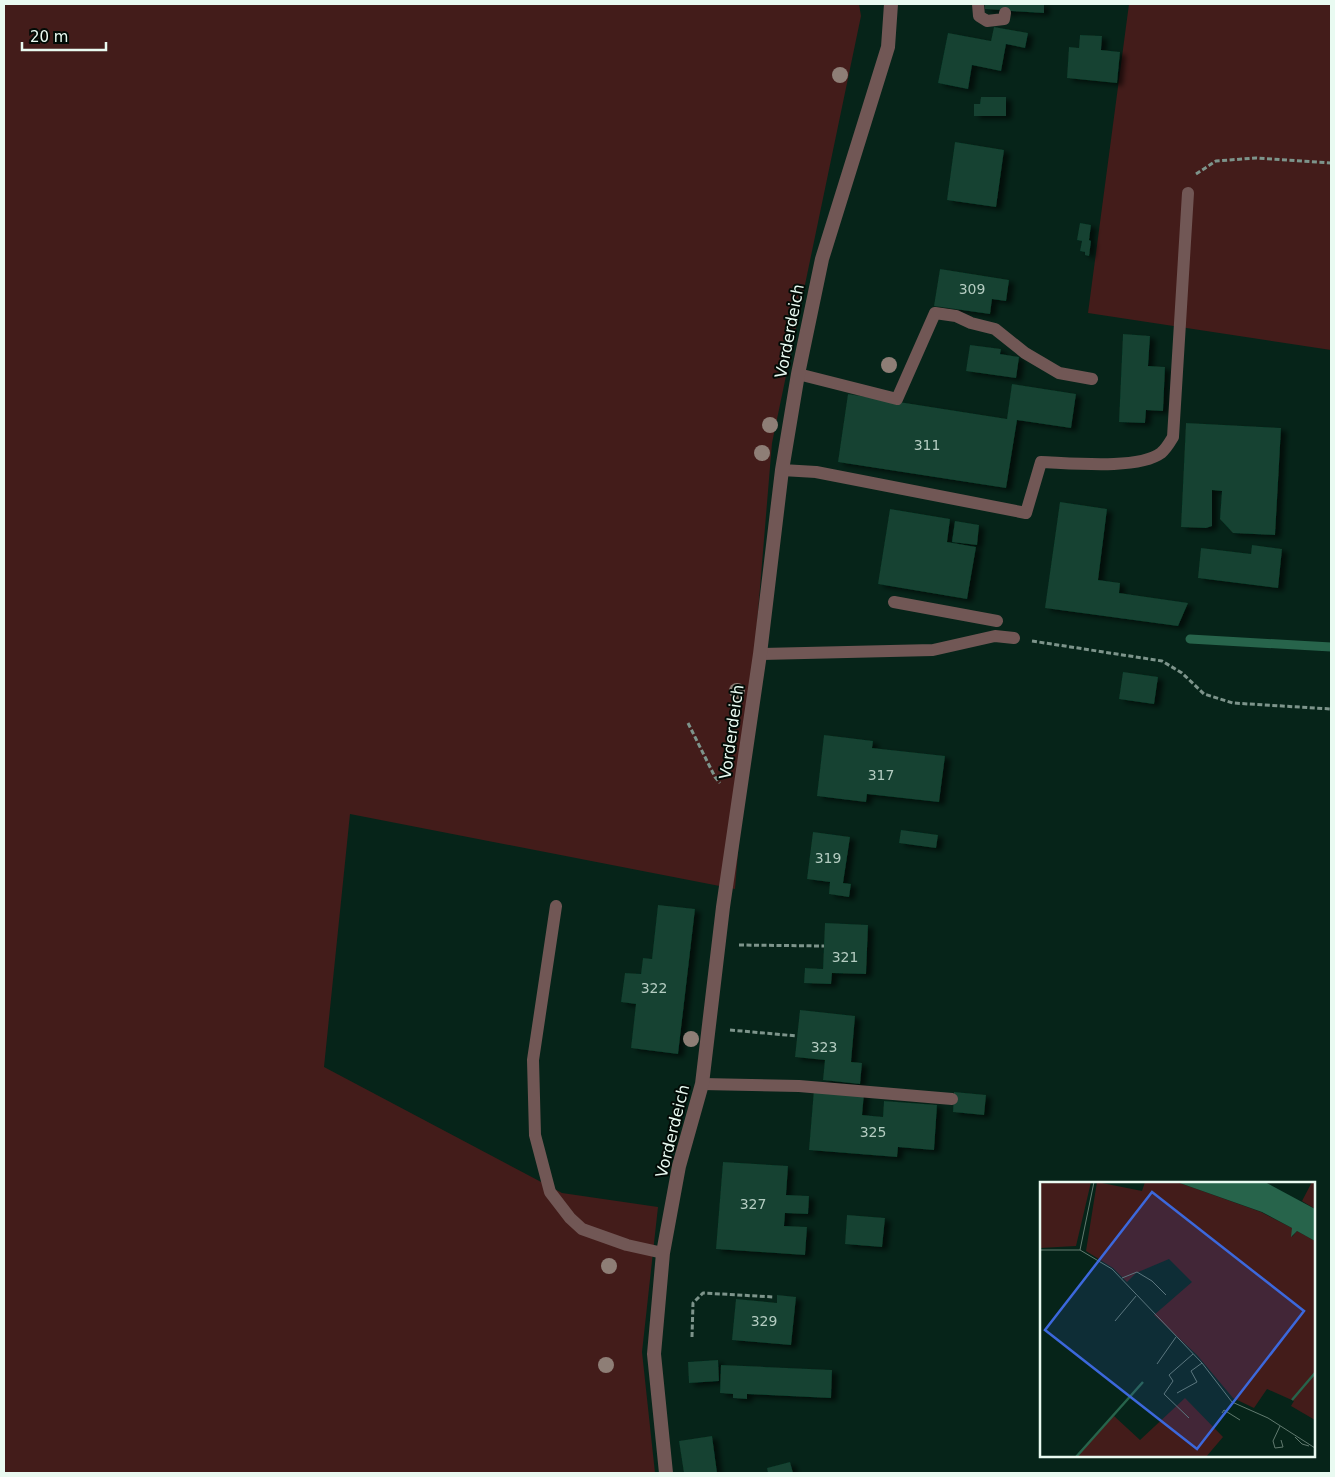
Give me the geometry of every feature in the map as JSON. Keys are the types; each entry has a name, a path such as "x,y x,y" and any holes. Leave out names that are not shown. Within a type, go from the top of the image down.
{"street":[{"name":"Vorderdeich","path":"666,1473 654,1354 663,1253 679,1166 702,1084 723,907 760,654 782,470 798,374 822,259 888,47 891,4"}],"lane":[{"path":"978,4 978,16 987,22 1004,19 1005,13"},
{"path":"782,470 816,472 1026,513 1040,462 1136,463 1162,453 1173,437 1188,193"},
{"path":"798,374 897,399 935,313 956,316 971,323 994,329 1026,353 1059,373 1092,380"},
{"path":"894,602 997,621"},
{"path":"760,654 932,650 994,636 1014,638"},
{"path":"556,906 533,1060 535,1135 550,1192 570,1218 582,1229 627,1245 663,1253"},
{"path":"702,1084 800,1086 952,1099"}],"path":[{"path":"1188,193 1196,173 1216,161 1256,158 1331,163"},
{"path":"1014,638 1162,662 1182,673 1204,694 1233,703 1331,709"},
{"path":"688,723 715,777 738,805"},
{"path":"719,944 824,946"},
{"path":"710,1028 797,1036"},
{"path":"692,1337 693,1303 704,1293 774,1298"}],"shaded area":[{"path":"4,4 859,4 861,16 772,443 735,889 350,814 324,1067 562,1193 658,1207 642,1352 655,1473 4,1473"},
{"path":"1129,4 1331,4 1331,350 1088,313"}],"building":[{"path":"985,4 1044,4 1044,13 1011,11 1011,14 1001,10 985,9"},
{"path":"994,27 1028,33 1025,48 1006,44 1001,71 972,65 968,89 938,83 948,33 991,41"},
{"path":"1080,35 1102,36 1101,50 1120,52 1117,83 1067,78 1069,47 1079,48"},
{"path":"981,97 1006,97 1006,116 974,116 974,104 980,104"},
{"path":"955,142 1004,150 996,207 947,200"},
{"path":"1080,223 1091,225 1089,256 1085,255 1085,252 1080,251 1082,241 1077,240"},
{"path":"940,269 1009,280 1006,301 992,299 990,314 934,306"},
{"path":"1123,334 1150,336 1148,366 1165,367 1163,411 1146,410 1145,423 1119,422"},
{"path":"970,345 1001,349 1000,354 1019,357 1016,378 966,371"},
{"path":"1012,384 1076,394 1071,428 1017,420 1006,488 838,462 848,394 1007,419"},
{"path":"1186,423 1281,428 1275,535 1233,533 1220,519 1222,491 1212,490 1212,526 1206,528 1181,527"},
{"path":"1060,502 1107,509 1098,580 1120,583 1119,593 1188,603 1178,626 1045,608"},
{"path":"890,509 950,519 947,542 976,547 967,599 878,584"},
{"path":"955,521 979,525 977,545 952,542"},
{"path":"1252,545 1282,549 1278,588 1198,578 1201,548 1251,554"},
{"path":"1123,672 1158,677 1154,704 1119,699"},
{"path":"824,735 873,741 872,748 945,756 939,802 867,794 866,802 817,796"},
{"path":"901,830 938,835 936,848 899,843"},
{"path":"813,832 850,837 843,883 851,884 849,897 829,894 830,882 807,879"},
{"path":"658,905 695,909 678,1054 631,1048 636,1004 621,1002 625,973 641,974 643,958 652,959"},
{"path":"825,923 868,925 866,974 832,973 831,984 804,983 805,968 823,969"},
{"path":"800,1010 855,1016 851,1062 862,1063 860,1084 823,1080 825,1060 795,1057"},
{"path":"814,1089 864,1093 862,1115 883,1117 884,1101 937,1105 934,1150 898,1147 897,1157 809,1150"},
{"path":"954,1092 986,1095 984,1115 953,1112"},
{"path":"723,1162 788,1166 786,1195 809,1196 808,1214 785,1213 784,1226 807,1227 805,1255 716,1249"},
{"path":"847,1215 885,1218 882,1247 845,1244"},
{"path":"777,1295 796,1297 791,1345 732,1340 736,1299 777,1303"},
{"path":"718,1360 719,1381 689,1383 688,1362"},
{"path":"721,1365 832,1370 831,1398 747,1394 747,1399 733,1398 733,1394 720,1393"},
{"path":"712,1436 717,1473 684,1473 679,1441"},
{"path":"790,1462 793,1473 768,1473 767,1468"}],"waterway":[{"path":"1190,639 1331,647"}]}
